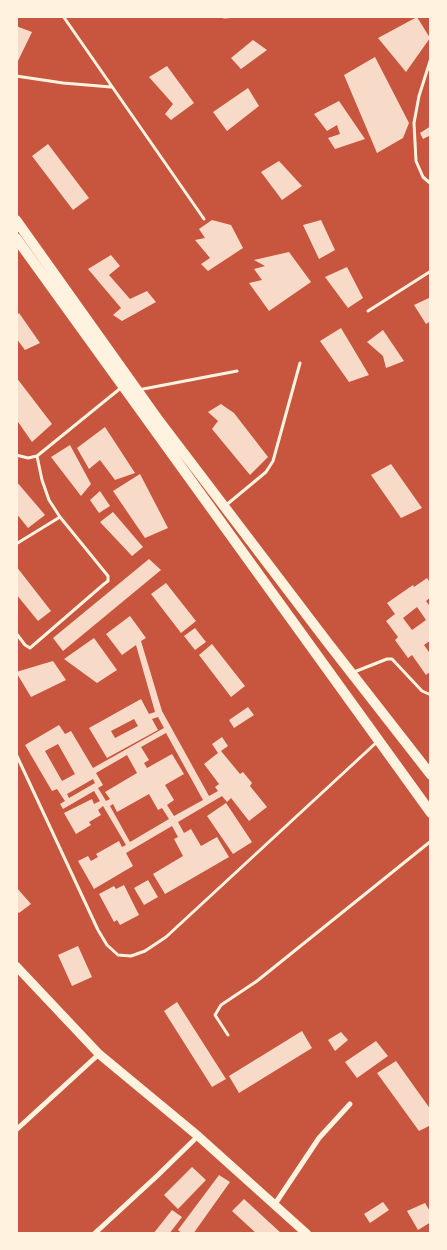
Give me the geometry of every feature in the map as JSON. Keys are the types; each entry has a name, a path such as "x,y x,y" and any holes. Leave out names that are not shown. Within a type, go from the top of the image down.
{"main road":[{"path":"16,220 137,390 431,775"},
{"path":"16,238 431,813"}],"street":[{"path":"16,966 99,1054 198,1136 307,1234"},
{"path":"16,1130 99,1054"},
{"path":"275,1204 319,1138 350,1104"},
{"path":"94,1234 198,1136"}],"lane":[{"path":"62,16 204,219"},
{"path":"224,17 238,16"},
{"path":"431,58 414,123 416,161 423,178 431,184"},
{"path":"16,76 63,83 112,87"},
{"path":"368,311 431,271"},
{"path":"225,507 266,472 273,461 300,363"},
{"path":"137,390 237,371"},
{"path":"16,455 28,458 38,456 123,387"},
{"path":"16,633 25,645 30,648 108,580 108,576 49,500 38,456"},
{"path":"16,544 60,516"},
{"path":"352,673 387,659 392,660 422,691 431,695"},
{"path":"16,754 98,930 107,945 118,955 131,956 145,951 166,937 378,740"},
{"path":"228,1035 216,1016 221,1005 257,981 431,841"}],"building":[{"path":"417,17 430,38 406,72 378,38"},
{"path":"16,26 32,32 16,65"},
{"path":"253,40 267,50 241,69 231,58"},
{"path":"375,57 409,123 403,138 377,153 344,75"},
{"path":"167,66 194,103 171,120 165,114 173,104 149,77"},
{"path":"248,88 259,106 227,131 213,112"},
{"path":"339,101 365,139 335,149 328,138 340,134 337,125 327,131 314,114"},
{"path":"431,126 431,135 423,139 420,133"},
{"path":"48,144 89,198 73,210 32,156"},
{"path":"279,161 302,186 282,200 261,172"},
{"path":"212,220 231,225 243,248 208,271 201,264 210,258 195,240 205,238 199,229"},
{"path":"321,220 335,250 319,259 303,225"},
{"path":"289,252 311,282 269,311 249,283 262,280 254,269 265,266 254,260"},
{"path":"111,255 120,266 109,275 130,299 147,291 156,302 122,321 113,315 121,308 88,269"},
{"path":"347,267 363,298 348,308 325,277"},
{"path":"431,297 431,321 426,324 414,305"},
{"path":"19,313 40,343 25,350 16,338 16,316"},
{"path":"341,328 369,375 349,382 320,341"},
{"path":"383,330 404,361 386,368 383,356 367,342"},
{"path":"16,377 52,424 32,442 16,419"},
{"path":"221,404 234,413 268,457 250,475 212,429 218,421 208,412"},
{"path":"105,427 135,473 115,480 100,460 89,469 77,448"},
{"path":"70,445 91,484 81,496 51,457"},
{"path":"391,464 422,508 401,518 371,475"},
{"path":"140,474 168,528 145,538 113,491"},
{"path":"16,481 45,515 28,528 16,513"},
{"path":"100,491 110,506 99,513 90,500"},
{"path":"113,512 143,547 132,556 100,522"},
{"path":"149,559 161,570 63,651 53,638"},
{"path":"16,566 51,611 38,621 16,594"},
{"path":"427,578 431,584 431,597 426,601 431,608 431,640 424,645 431,655 431,671 426,675 412,655 408,658 395,640 398,637 386,621 395,614 387,603 413,585 414,587","holes":["417,607 426,620 412,630 403,618"]},
{"path":"166,583 196,621 181,633 151,594"},
{"path":"130,616 146,638 141,641 162,711 209,796 218,791 215,787 219,784 204,764 218,753 212,744 222,737 228,746 221,751 240,774 243,772 252,783 250,786 267,807 249,821 231,798 227,802 222,796 178,822 184,833 191,829 201,846 217,837 229,857 165,894 153,874 183,856 174,839 178,837 172,826 126,853 133,866 94,889 78,861 88,856 91,861 98,857 96,854 119,841 122,847 126,845 103,806 98,810 101,815 89,822 91,825 76,834 64,813 92,799 94,804 100,801 94,791 63,809 60,804 65,801 57,789 52,791 25,745 59,725 65,734 71,731 93,768 164,728 158,717 152,719 158,730 107,758 89,728 141,699 149,714 155,712 136,645 122,655 106,634","holes":["134,719 138,726 115,738 111,731","166,733 203,800 174,816 167,805 174,800 165,785 184,774 172,754 147,768 144,763 149,760 141,747","58,744 75,774 62,781 45,751","127,755 137,773 105,792 110,799 106,801 98,788 103,785 96,773","93,779 95,783 69,798 67,794","149,794 158,810 162,808 169,819 130,842 110,806 113,804 117,812"]},
{"path":"195,628 206,642 195,650 184,636"},
{"path":"94,638 117,670 97,683 64,659"},
{"path":"212,644 245,686 231,697 199,655"},
{"path":"53,661 66,680 31,697 16,672"},
{"path":"248,707 254,715 234,728 229,720"},
{"path":"226,803 252,842 233,854 207,816"},
{"path":"148,880 158,897 144,905 134,888"},
{"path":"124,885 139,915 120,925 117,920 114,922 99,894 114,886 116,889"},
{"path":"16,887 31,904 19,913 16,910"},
{"path":"78,946 92,977 72,986 58,955"},
{"path":"177,1002 226,1079 212,1087 164,1011"},
{"path":"302,1031 312,1048 239,1093 229,1076"},
{"path":"341,1032 348,1040 335,1051 328,1040"},
{"path":"376,1041 388,1056 357,1078 345,1062"},
{"path":"396,1061 431,1110 431,1125 419,1131 377,1073"},
{"path":"192,1167 206,1180 178,1209 164,1195"},
{"path":"219,1175 230,1182 193,1234 183,1234 178,1230"},
{"path":"244,1199 282,1234 257,1234 232,1211"},
{"path":"383,1202 389,1210 370,1223 364,1214"},
{"path":"425,1203 431,1213 431,1222 418,1230 407,1211"},
{"path":"172,1210 182,1217 169,1234 153,1234"}]}
